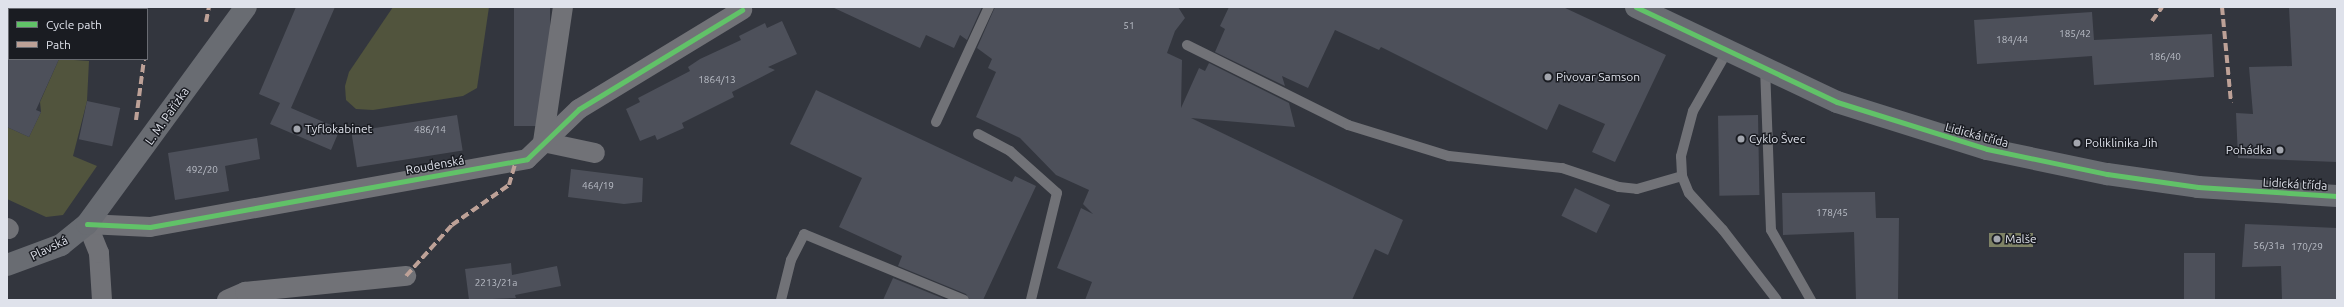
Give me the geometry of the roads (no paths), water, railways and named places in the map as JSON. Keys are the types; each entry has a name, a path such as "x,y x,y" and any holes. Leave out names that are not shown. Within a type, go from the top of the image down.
{"street":[{"name":"L. M. Pařízka","path":"87,224 246,7"},
{"path":"563,7 543,142 595,153"},
{"name":"Lidická třída","path":"1636,7 1837,102 1980,147 2060,165 2198,187 2337,196"},
{"name":"Roudenská","path":"87,224 150,227 527,159 543,142 604,92 742,10"},
{"name":"Plavská","path":"7,265 61,245 87,224"},
{"path":"87,224 99,253 102,300"},
{"path":"227,300 245,292 406,276"}],"lane":[{"path":"936,122 989,7"},
{"path":"1187,45 1348,125 1449,156 1562,168 1583,173 1620,187 1637,189 1682,176"},
{"path":"1728,50 1693,111 1681,156 1682,176 1689,194 1722,230 1777,300"},
{"path":"1765,67 1772,230 1811,300"},
{"path":"978,134 1010,151 1057,193 1031,300"},
{"path":"781,300 791,260 804,234 964,300"}],"place":[{"name":"Pivovar Samson","path":"1548,77"},
{"name":"Tyflokabinet","path":"297,129"},
{"name":"Cyklo Švec","path":"1741,139"},
{"name":"Poliklinika Jih","path":"2077,143"},
{"name":"Pohádka","path":"2280,150"},
{"name":"Malše","path":"1997,239"}]}
